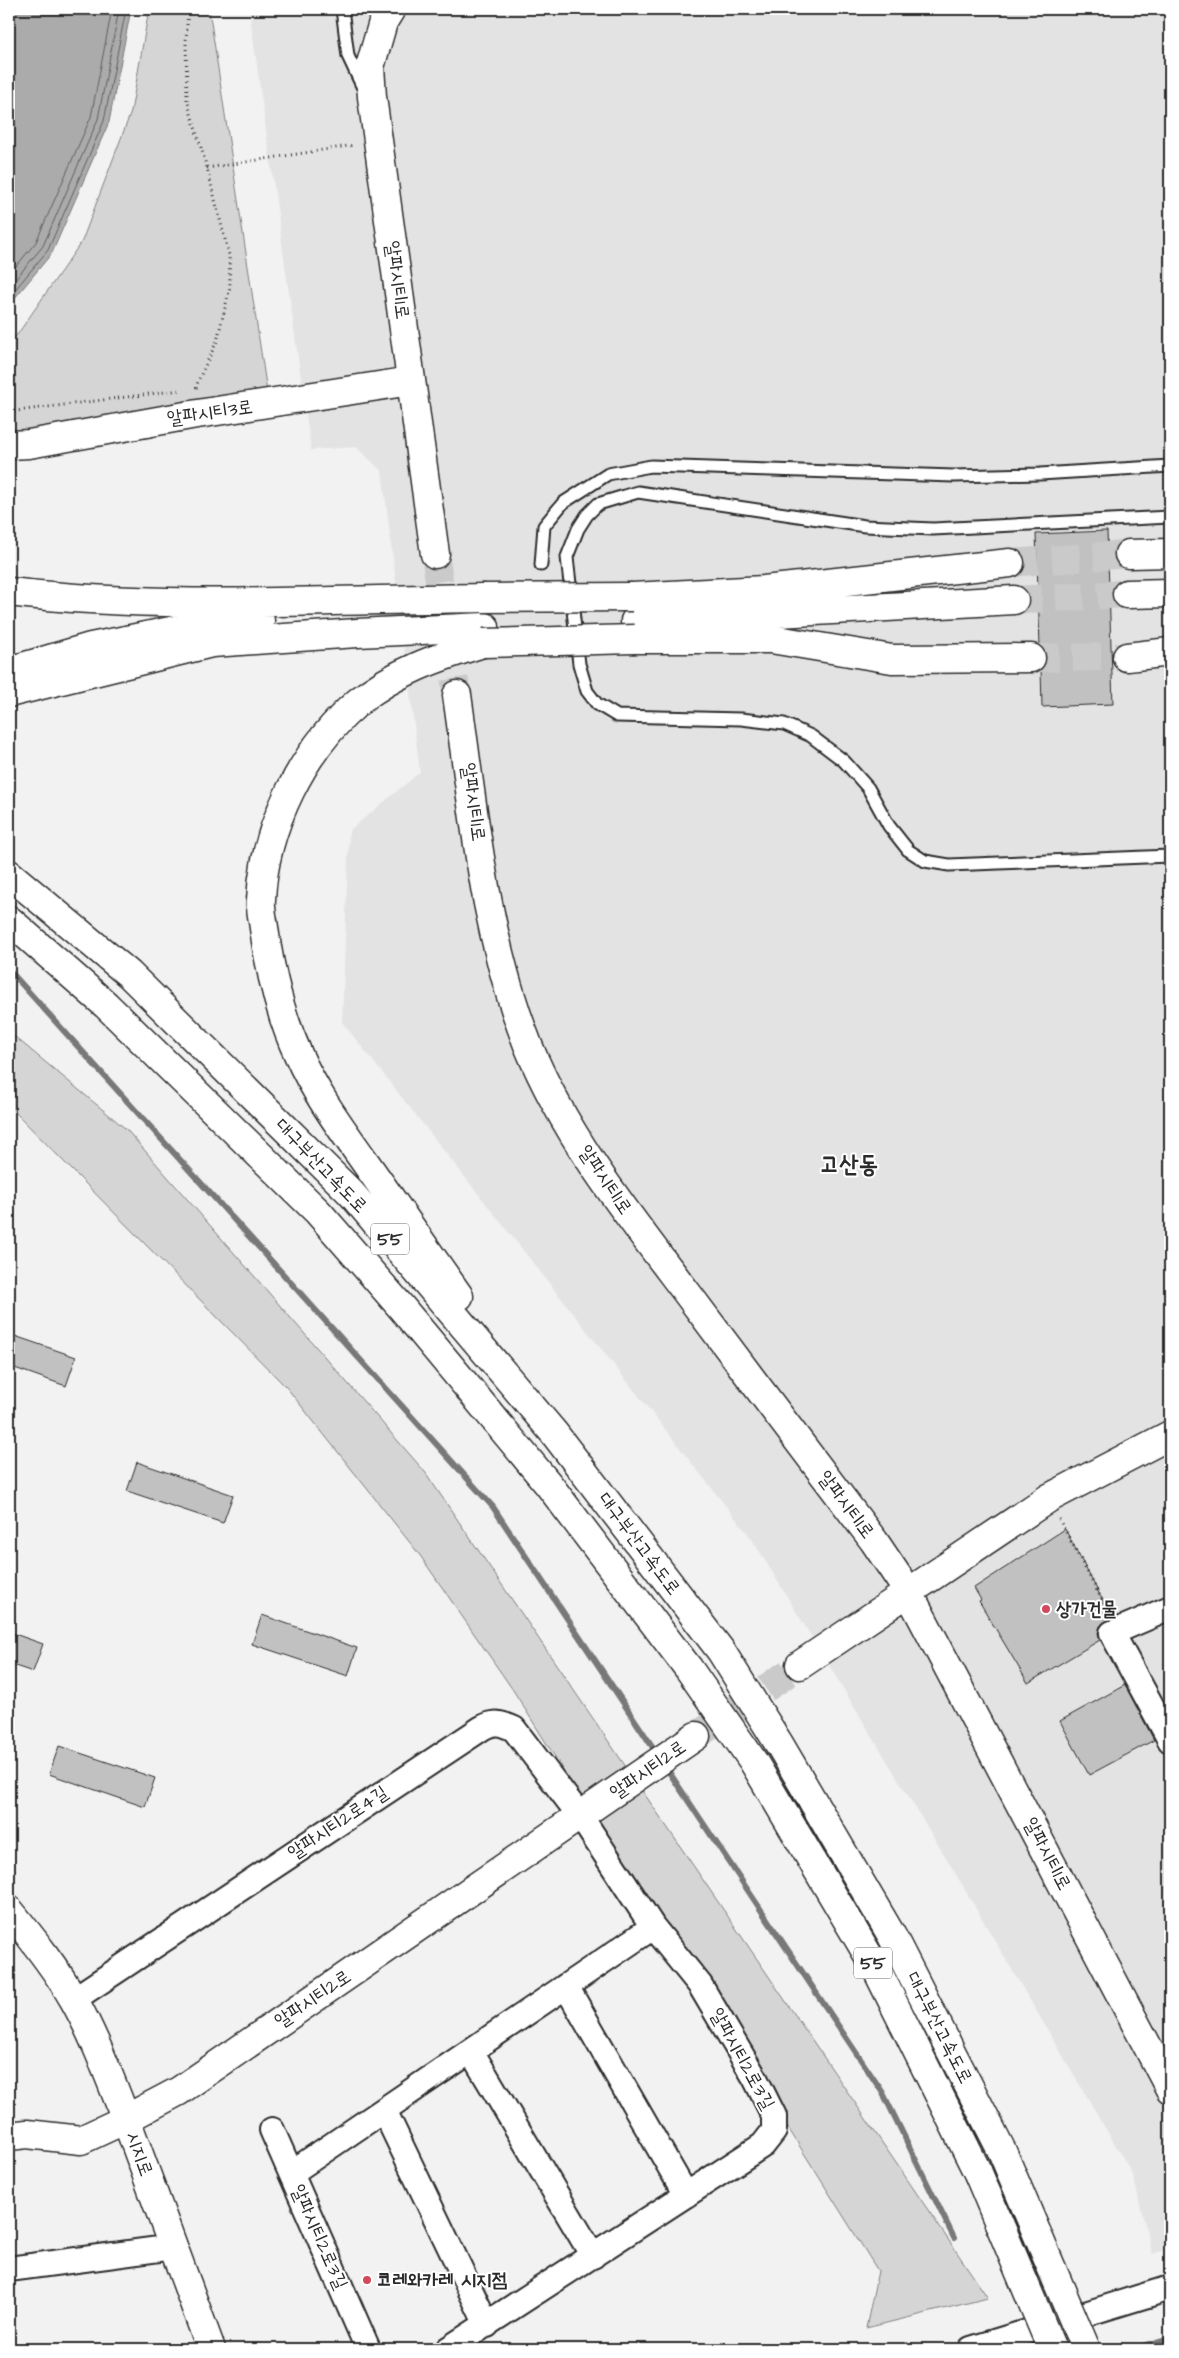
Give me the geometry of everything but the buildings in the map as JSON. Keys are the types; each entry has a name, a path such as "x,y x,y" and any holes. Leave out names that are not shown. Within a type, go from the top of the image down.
{"main road":[{"name":"알파시티1로","path":"391,9 383,22 370,67 374,114 435,554"},
{"name":"알파시티3로","path":"9,445 28,444 191,415 411,381"},
{"path":"1129,554 1170,553"},
{"path":"634,619 764,590 1010,563"},
{"path":"9,592 41,596 483,619 634,619 892,659 1031,658"},
{"path":"1127,594 1170,593"},
{"path":"9,671 91,646 206,624 483,619 634,619 1014,600"},
{"path":"9,693 212,643 357,633 483,619"},
{"path":"483,619 437,658 382,685 358,703 332,729 298,777 282,807 264,871 260,901 267,954 275,989 287,1028 309,1076 340,1125 554,1433"},
{"path":"1126,657 1170,652"},
{"name":"알파시티1로","path":"457,695 490,918 503,972 529,1046 558,1108 617,1201 874,1540 909,1593 1170,2088"},
{"name":"대구부산고속도로","path":"9,874 129,974 351,1193 554,1433 721,1651 892,1936 1002,2151 1086,2349"},
{"name":"대구부산고속도로","path":"9,920 106,1005 318,1212 401,1307 549,1485 690,1669 753,1761 877,1970 978,2173 1052,2349"},
{"path":"800,1664 909,1593 1048,1498 1170,1435"},
{"name":"알파시티2로","path":"126,2119 178,2091 581,1817 696,1736"},
{"path":"9,1910 34,1940 74,1999 95,2042 126,2119"},
{"name":"시지로","path":"9,2136 27,2134 80,2140 126,2119 211,2349"}],"street":[{"path":"1170,1608 1112,1633 1170,1740"},
{"name":"알파시티2로4길","path":"74,1999 492,1723 502,1724 514,1729 581,1817"},
{"name":"알파시티2로3길","path":"448,2349 763,2145 774,2131 774,2116 755,2078 700,1986 653,1928 581,1817"},
{"name":"알파시티2로3길","path":"368,2349 291,2173 653,1928"},
{"path":"566,1986 686,2195"},
{"path":"471,2051 593,2256"},
{"path":"384,2110 487,2324"},
{"path":"272,2130 291,2173"},
{"path":"9,2269 174,2247"},
{"path":"971,2349 1170,2288"}],"lane":[{"path":"342,9 348,56 374,114"},
{"path":"541,565 544,526 563,503 608,474 651,466 954,476 1040,474 1170,466"},
{"path":"1170,517 933,529 865,526 638,492 598,504 592,509 578,529 568,557 579,664 587,692 597,704 617,716 767,722 784,724 811,736 844,760 868,788 889,826 908,850 925,862 949,865 1170,856"}],"path":[{"path":"188,9 186,41 187,100 207,168 229,255 230,287 217,340 198,381 191,415"},
{"path":"207,168 378,141"},
{"path":"1048,1498 1118,1629 1112,1633"}],"shaded area":[{"path":"149,9 209,9 269,405 9,445 9,341 17,335 82,241 131,112"},
{"path":"249,9 1170,9 1170,2248 1152,2254 1133,2175 948,1861 752,1539 342,1022 349,831 420,772 382,471 356,447 311,450"},
{"path":"9,1032 126,1129 425,1472 988,2298 866,2328 878,2271 513,1690 419,1554 287,1388 9,1106"}],"water":[{"path":"9,9 131,9 109,122 52,253 9,305"}],"waterway":[{"path":"9,970 493,1507 658,1755"},
{"path":"665,1766 883,2093 954,2238"},
{"path":"1133,2349 1170,2338"}],"tunnel":[{"path":"435,554 457,695"},
{"path":"1010,563 1129,554"},
{"path":"1014,600 1127,594"},
{"path":"1031,658 1127,657"},
{"path":"696,1736 800,1665"}],"place":[{"name":"상가건물","path":"1046,1609"},
{"name":"코레와카레 시지점","path":"367,2280"}],"district":[{"name":"고산동","path":"849,1165"}]}
